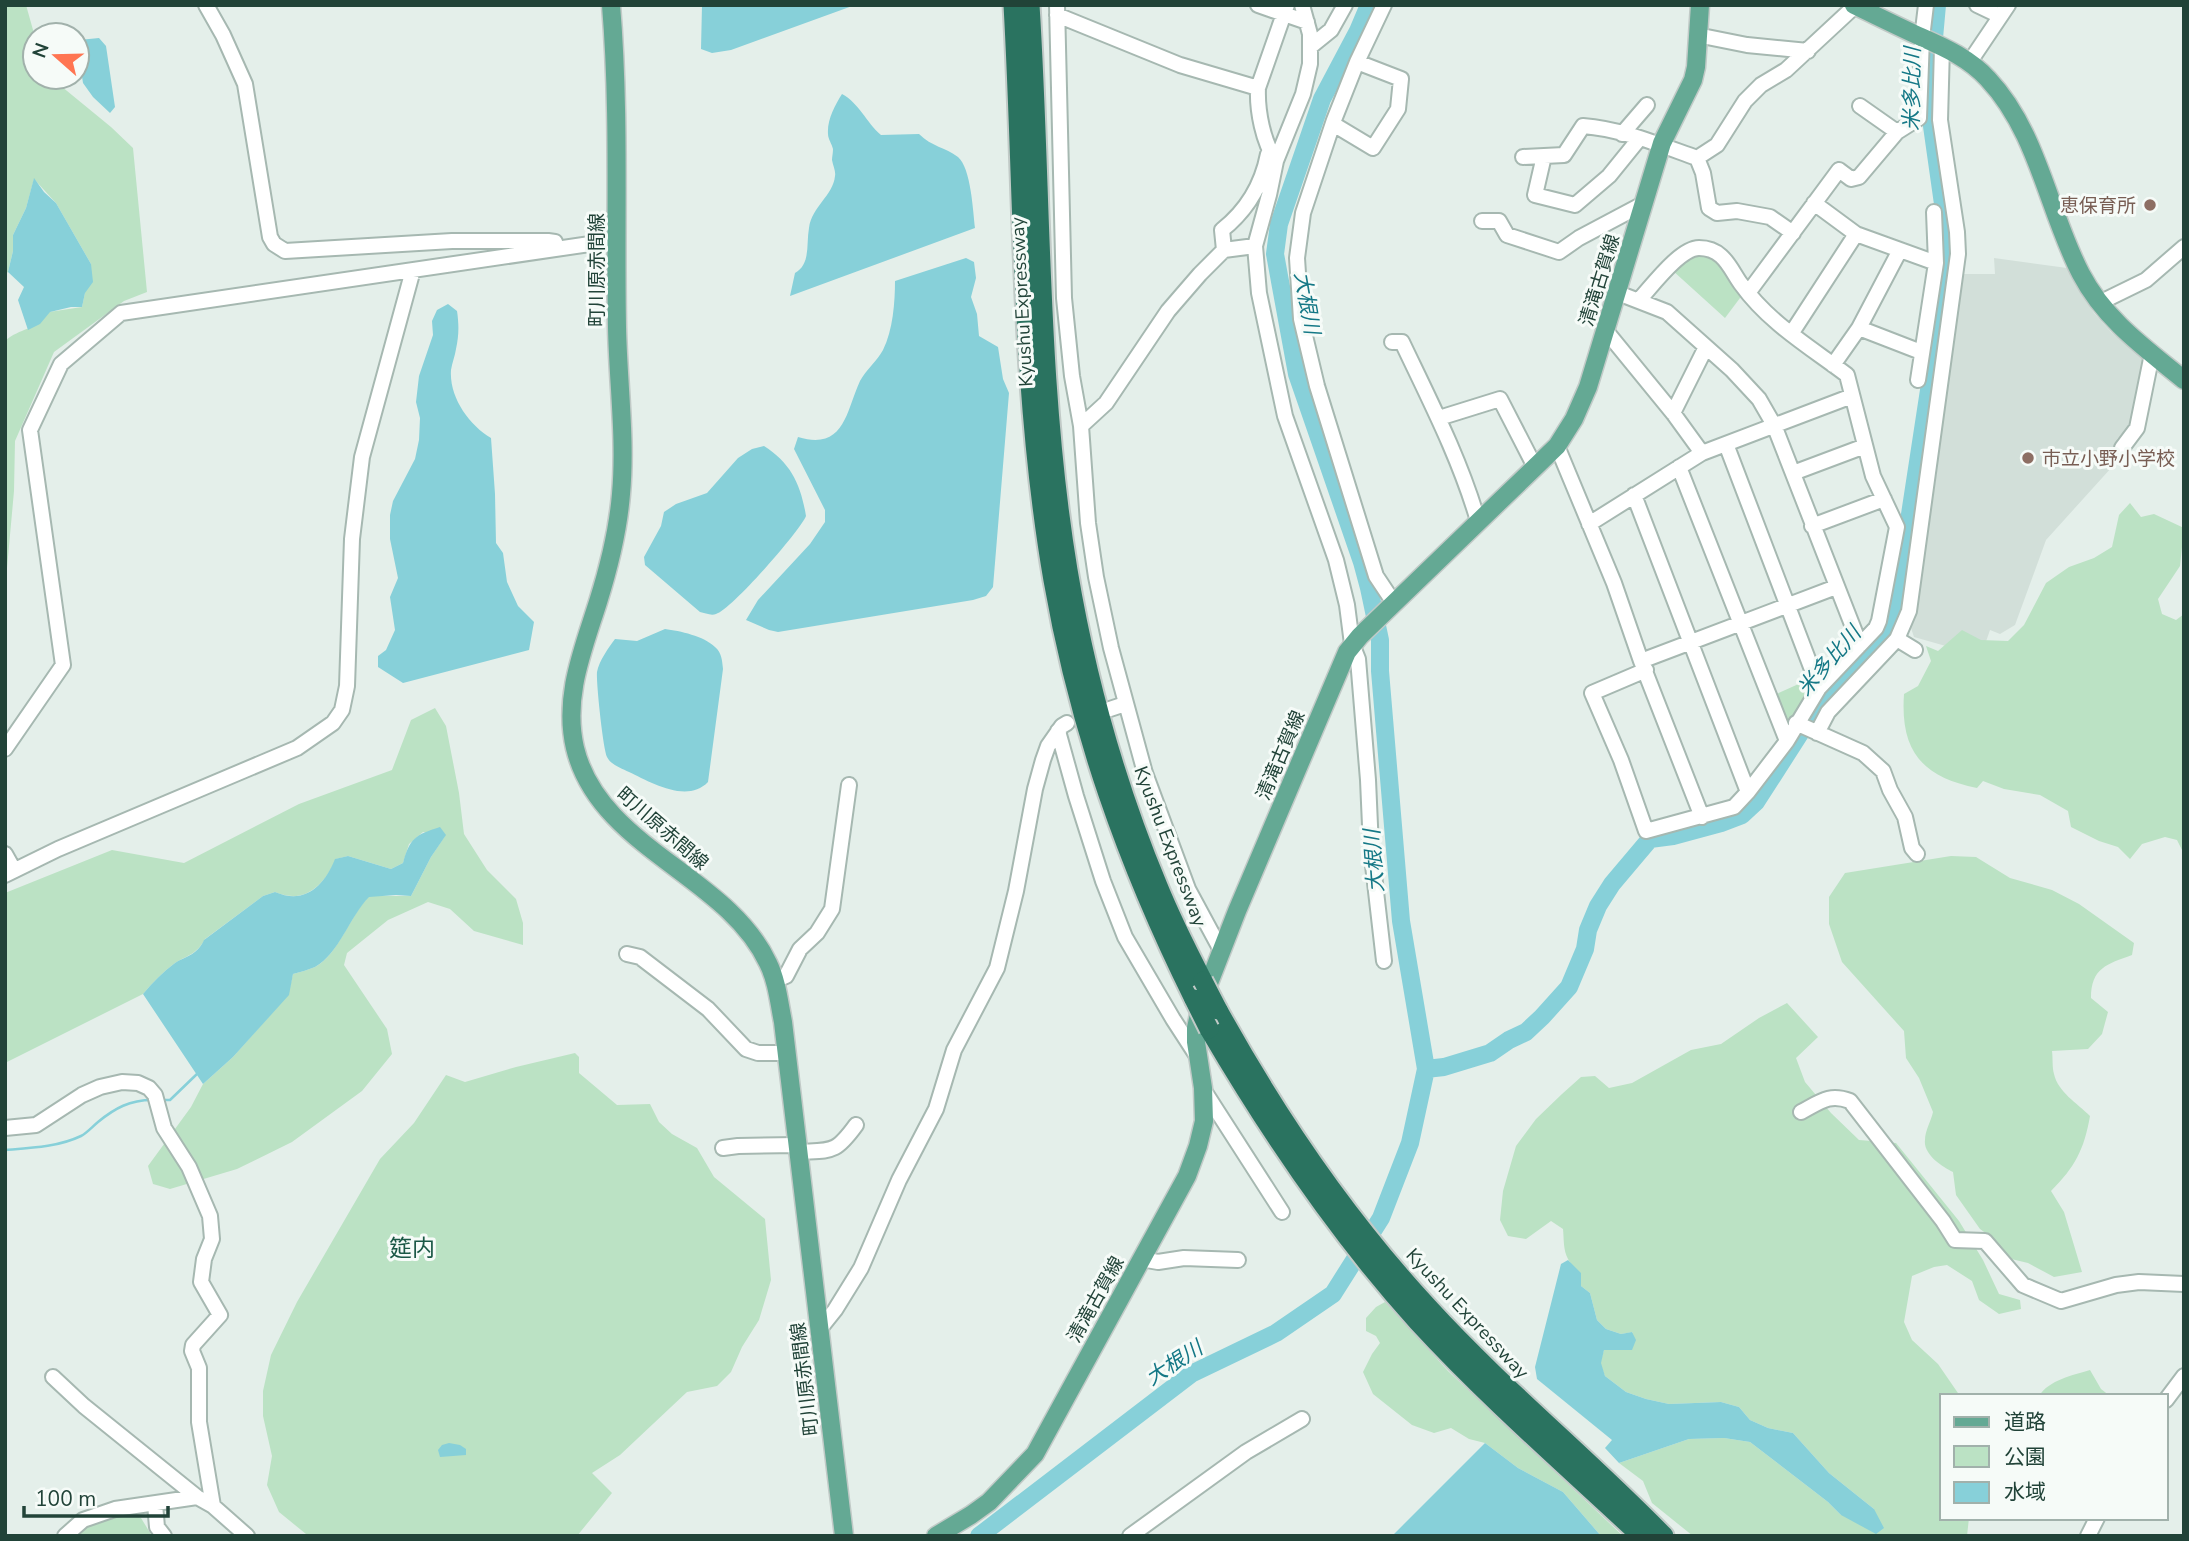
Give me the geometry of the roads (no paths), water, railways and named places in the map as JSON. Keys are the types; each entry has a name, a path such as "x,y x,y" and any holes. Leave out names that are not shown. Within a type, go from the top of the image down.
{"highway":[{"name":"Kyushu Expressway","path":"1013,5 1032,414 1053,579 1070,664 1094,753 1109,801 1166,943 1199,990 1218,1010 1268,1098 1346,1224"},
{"name":"Kyushu Expressway","path":"1030,5 1044,340 1057,489 1068,571 1085,656 1124,793 1199,990 1209,1029 1254,1106 1298,1173 1346,1224 1389,1276 1418,1322 1503,1409 1641,1536"},
{"name":"Kyushu Expressway","path":"1389,1276 1428,1308 1504,1385 1664,1536"}],"main road":[{"name":"町川原赤間線","path":"611,5 617,125 617,326 621,494 608,570 573,687 571,719 574,743 581,769 604,806 622,825 735,919 758,945 768,963 774,981 786,1053 844,1536"},
{"name":"清滝古賀線","path":"936,1536 989,1502 1035,1454 1194,1161 1204,1121 1196,1028 1202,1001 1340,664 1356,640 1557,446 1574,419 1588,387 1606,331 1662,144 1693,80 1700,5"},
{"path":"1855,5 1942,47 1969,62 1987,77 2006,99 2019,123 2080,272 2099,303 2121,328 2184,379"}],"street":[{"path":"206,5 223,35 244,84 270,237 274,244 285,251 452,242 548,241 555,242 558,248"},
{"path":"1258,5 1285,10 1307,22"},
{"path":"1224,250 1222,230 1236,219 1254,193 1303,94 1310,64 1310,34 1302,5"},
{"path":"1310,47 1331,30 1345,5"},
{"path":"1384,5 1357,62 1333,124 1303,213 1297,258 1301,319 1317,386 1376,576 1394,603"},
{"path":"1697,158 1717,145 1745,101 1761,85 1786,70 1855,5"},
{"path":"1748,293 1839,170 1851,179 1858,177 1897,132 1919,118 1926,5"},
{"path":"1969,62 2004,11 1977,5"},
{"path":"1222,953 1188,888 1145,773 1125,704 1096,577 1088,523 1081,426 1072,376 1064,298 1057,10 1180,65 1258,88"},
{"path":"1285,10 1258,88 1258,99 1272,156 1269,195 1255,246 1259,293 1285,416 1336,560 1356,640 1371,848 1384,961"},
{"path":"1697,35 1808,51"},
{"path":"1817,733 1828,712 1897,639 1909,611 1958,254 1940,120 1942,47"},
{"path":"1333,124 1373,148 1398,109 1401,79 1357,62"},
{"path":"1622,134 1647,105"},
{"path":"1860,106 1897,132"},
{"path":"1523,157 1564,155 1583,127 1600,128 1662,144 1697,158 1711,211 1737,211 1770,216 1793,233"},
{"path":"1544,156 1535,195 1575,205 1609,176 1639,139"},
{"path":"1814,203 1856,234 1936,262"},
{"path":"1482,221 1499,221 1507,235 1559,252 1579,238 1643,204"},
{"path":"1918,380 1936,262 1934,212"},
{"path":"1791,334 1856,234"},
{"path":"5,749 63,665 30,430 61,364 121,313 617,240"},
{"path":"1081,426 1106,403 1168,311 1224,250 1255,246"},
{"path":"2099,303 2146,280 2184,247"},
{"path":"1639,300 1683,253 1698,248 1708,250 1729,262 1748,293 1791,334 1847,376 1873,476 1897,527 1882,612 1876,628 1819,688 1787,741 1748,792 1734,807 1646,831 1621,760 1592,693 1690,642 1836,587"},
{"path":"1833,365 1859,328 1900,250"},
{"path":"5,854 10,873 58,849 297,748 333,723 342,710 347,686 352,538 362,457 413,270"},
{"path":"1618,293 1667,312 1759,399 1774,425 1860,645"},
{"path":"1859,328 1921,352"},
{"path":"1606,331 1702,453"},
{"path":"1392,342 1402,342 1439,418 1470,493 1478,521"},
{"path":"1673,413 1706,346"},
{"path":"2122,448 2137,428 2152,354"},
{"path":"1588,524 1702,453 1852,396"},
{"path":"1439,418 1500,399 1535,467"},
{"path":"1726,444 1819,688"},
{"path":"1557,446 1614,583 1702,817"},
{"path":"1793,473 1865,446"},
{"path":"1679,467 1787,741"},
{"path":"1634,495 1748,792"},
{"path":"1812,526 1884,499"},
{"path":"1897,639 1915,650"},
{"path":"1110,709 1125,704"},
{"path":"1796,723 1863,753 1883,771 1905,817 1912,848 1917,854"},
{"path":"819,1330 862,1268 899,1180 936,1109 954,1050 997,968 1016,891 1035,789 1048,746 1063,727 1076,796 1103,881 1125,937 1198,1057"},
{"path":"774,981 786,976 800,949 817,933 832,909 849,785"},
{"path":"627,954 640,957 708,1009 746,1049 758,1053 786,1053"},
{"path":"5,1128 36,1125 82,1095 122,1082 138,1083 149,1088 155,1095 164,1128 189,1167 209,1216 212,1239 204,1259 201,1282 220,1315 193,1345 192,1351 199,1368 199,1422 213,1506"},
{"path":"1203,1088 1282,1212"},
{"path":"1801,1112 1828,1098 1837,1096 1850,1101 1955,1240 1985,1241 2023,1285 2061,1301 2139,1282 2184,1284"},
{"path":"723,1148 738,1146 832,1150 839,1146 856,1125"},
{"path":"1141,1259 1158,1262 1184,1258 1238,1260"},
{"path":"2168,1396 2184,1376"},
{"path":"53,1377 84,1406 213,1506 247,1536"},
{"path":"1130,1536 1246,1452 1302,1419"},
{"path":"65,1536 83,1520 116,1510 198,1497"},
{"path":"156,1504 157,1527 164,1536"},
{"path":"2088,1536 2096,1520"}],"water":[{"path":"702,5 855,5 731,50 712,53 701,49"},
{"path":"99,38 106,46 115,107 110,113 89,91 91,91 91,39"},
{"path":"842,94 853,102 881,135 919,134 958,157 969,180 975,228 790,296 795,273 806,259 811,220 833,183 833,149 828,129 832,113"},
{"path":"34,178 56,203 91,264 93,282 85,293 82,307 50,312 40,324 28,330 18,300 24,287 8,272 13,251 13,235 26,208"},
{"path":"966,258 974,262 976,278 971,297 977,314 979,336 998,347 1003,379 1009,393 993,587 986,596 973,600 778,632 746,620 758,600 810,544 825,522 825,510 794,449 798,437 814,440 826,438 841,426 860,381 881,354 889,334 895,281"},
{"path":"448,304 457,311 458,321 458,339 451,370 453,390 468,418 491,438 496,543 503,553 507,582 518,606 534,622 529,650 403,683 378,667 378,656 386,650 395,630 390,597 398,578 390,539 390,515 393,501 415,459 419,440 420,418 416,402 419,376 433,335 432,321 437,310"},
{"path":"764,446 788,467 798,485 806,516 779,553 736,599 716,614 700,612 645,565 644,557 661,526 664,512 676,504 707,493 738,458 752,449"},
{"path":"665,629 705,640 717,649 722,660 708,782 690,791 668,789 616,766 607,757 604,741 597,678 602,659 615,639 637,641"},
{"path":"440,827 446,835 411,896 369,897 331,953 315,967 293,974 289,995 233,1057 203,1084 143,994 150,986 171,966 195,952 204,940 263,896 275,892 295,896 304,894 319,885 335,859 348,856 391,869 403,863 408,848 415,839"},
{"path":"1568,1260 1581,1273 1581,1286 1590,1293 1597,1320 1606,1329 1621,1334 1632,1332 1636,1340 1632,1350 1604,1350 1601,1363 1605,1376 1626,1392 1646,1399 1669,1404 1721,1402 1739,1407 1750,1420 1768,1428 1793,1433 1829,1473 1874,1509 1884,1528 1876,1534 1841,1515 1750,1442 1724,1438 1689,1439 1619,1463 1605,1448 1612,1440 1537,1379 1535,1367 1561,1264"},
{"path":"449,1443 466,1449 466,1455 440,1457 438,1450"},
{"path":"1485,1443 1518,1468 1563,1492 1601,1536 1392,1536"}],"waterway":[{"name":"大根川","path":"979,1536 1191,1374 1276,1333 1333,1294 1381,1218 1410,1143 1426,1069 1401,921 1380,671 1380,640 1362,562 1297,374 1275,254 1279,224 1322,99 1369,5"},
{"name":"米多比川","path":"1426,1069 1444,1067 1490,1053 1526,1032 1542,1017 1569,987 1585,949 1588,930 1598,906 1612,884 1650,839 1673,836 1742,815 1756,802 1817,707 1851,667 1872,650 1887,627 1896,608 1899,569 1907,534 1946,279 1948,246 1931,119 1932,60 1937,5"},
{"path":"162,1100 170,1100 198,1073"},
{"path":"5,1150 72,1140 83,1135 117,1109 137,1101 152,1100"}],"place":[{"name":"恵保育所","path":"2150,205"},
{"name":"市立小野小学校","path":"2028,458"}],"district":[{"name":"筵内","path":"412,1248"}]}
